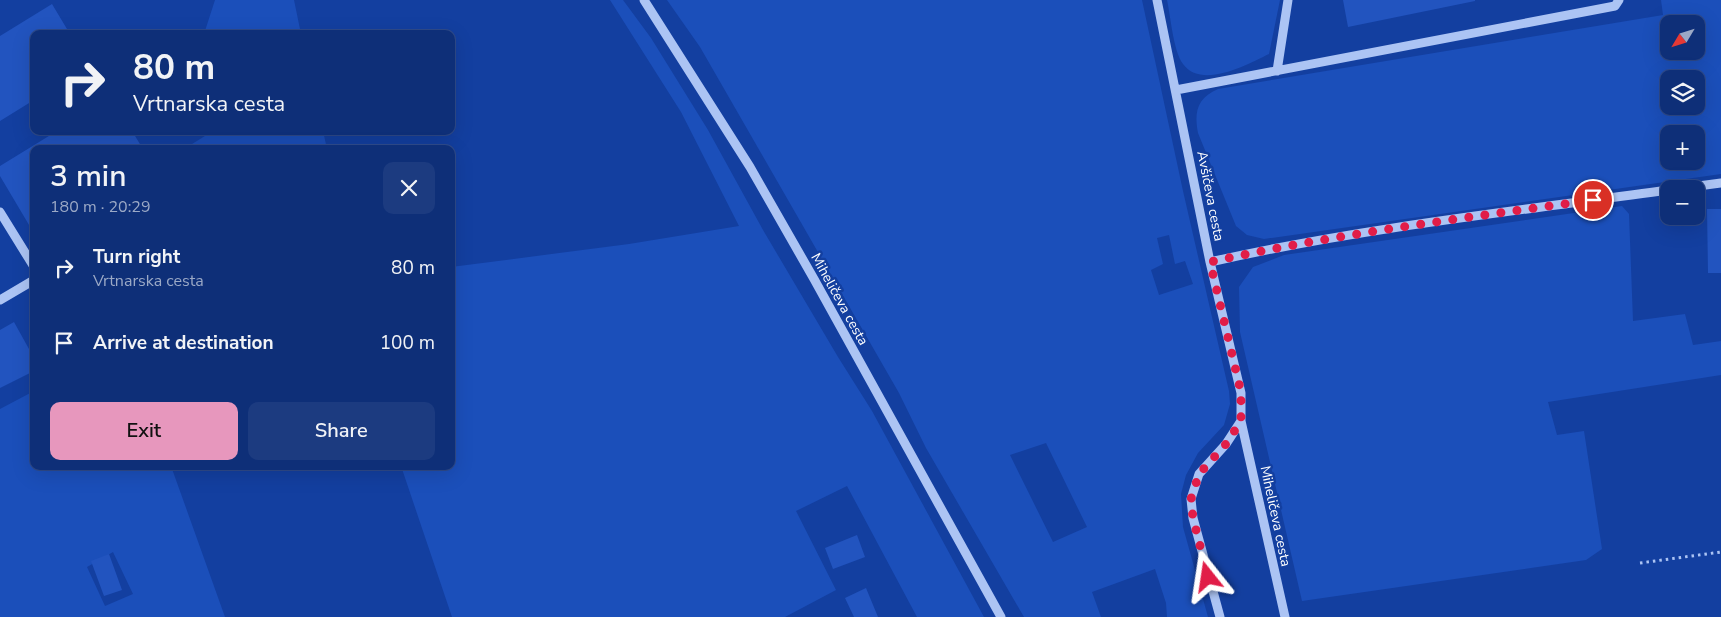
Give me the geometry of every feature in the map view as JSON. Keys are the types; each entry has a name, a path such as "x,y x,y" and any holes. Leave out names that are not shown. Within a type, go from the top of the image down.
{"street":[{"name":"Miheličeva cesta","path":"644,0 750,167 1001,617"},
{"name":"Avšičeva cesta","path":"1157,0 1210,262 1241,392 1241,421"},
{"path":"1277,71 1288,0"},
{"path":"1176,90 1615,6 1619,0"},
{"path":"1705,185 1721,183"},
{"path":"1210,262 1270,249 1488,214 1660,191"},
{"path":"0,212 30,261"},
{"path":"0,300 30,282"},
{"name":"Miheličeva cesta","path":"1241,421 1285,617"},
{"path":"1220,617 1193,518 1191,499 1199,474 1226,444 1241,421"}],"path":[{"path":"1640,563 1721,552"}],"shaded area":[{"path":"215,0 294,0 300,30 205,30"},
{"path":"610,0 623,0 651,38 708,130 763,230 872,411 984,617 917,617 847,486 796,511 836,590 785,617 452,617 402,470 455,470 455,266 629,244 739,226 681,112"},
{"path":"667,0 1142,0 1229,391 1230,404 1224,425 1198,453 1186,475 1181,494 1183,527 1208,617 1167,617 1166,603 1155,569 1092,592 1101,617 1024,617 926,448 899,393 700,47","holes":["1169,235 1175,264 1185,261 1193,284 1159,295 1151,270 1163,264 1157,238","1046,443 1087,527 1053,542 1010,455"]},
{"path":"1167,0 1280,0 1269,54 1238,68 1213,75 1202,75 1191,71 1183,64 1177,51"},
{"path":"1661,0 1721,0 1721,174 1679,180 1660,180 1660,183 1264,239 1247,235 1236,226 1198,133 1196,119 1201,101 1218,89 1660,15 1660,60 1705,60 1705,15 1663,15"},
{"path":"207,135 324,135 326,145 190,145"},
{"path":"1622,206 1629,214 1633,321 1685,314 1693,345 1721,341 1721,375 1548,402 1557,435 1584,431 1602,549 1586,560 1302,601 1240,332 1239,287 1253,267 1284,255"},
{"path":"30,393 30,470 172,470 225,617 0,617 0,409","holes":["113,552 133,594 105,606 87,567"]}],"building":[{"path":"1343,0 1475,0 1475,1 1348,27"},
{"path":"52,4 68,30 30,30 30,102 0,121 0,36"},
{"path":"50,135 134,135 141,145 34,145"},
{"path":"30,148 30,227 0,176 0,166"},
{"path":"1707,209 1721,209 1721,273 1708,273"},
{"path":"14,322 30,351 30,373 0,388 0,330"},
{"path":"857,535 865,557 833,569 825,548"},
{"path":"109,554 122,590 104,596 91,561"},
{"path":"866,588 878,617 854,617 845,598"}],"route":[{"path":"1208,577 1193,518 1191,499 1199,474 1226,444 1241,421 1241,392 1210,262 1270,249 1593,200"}]}
